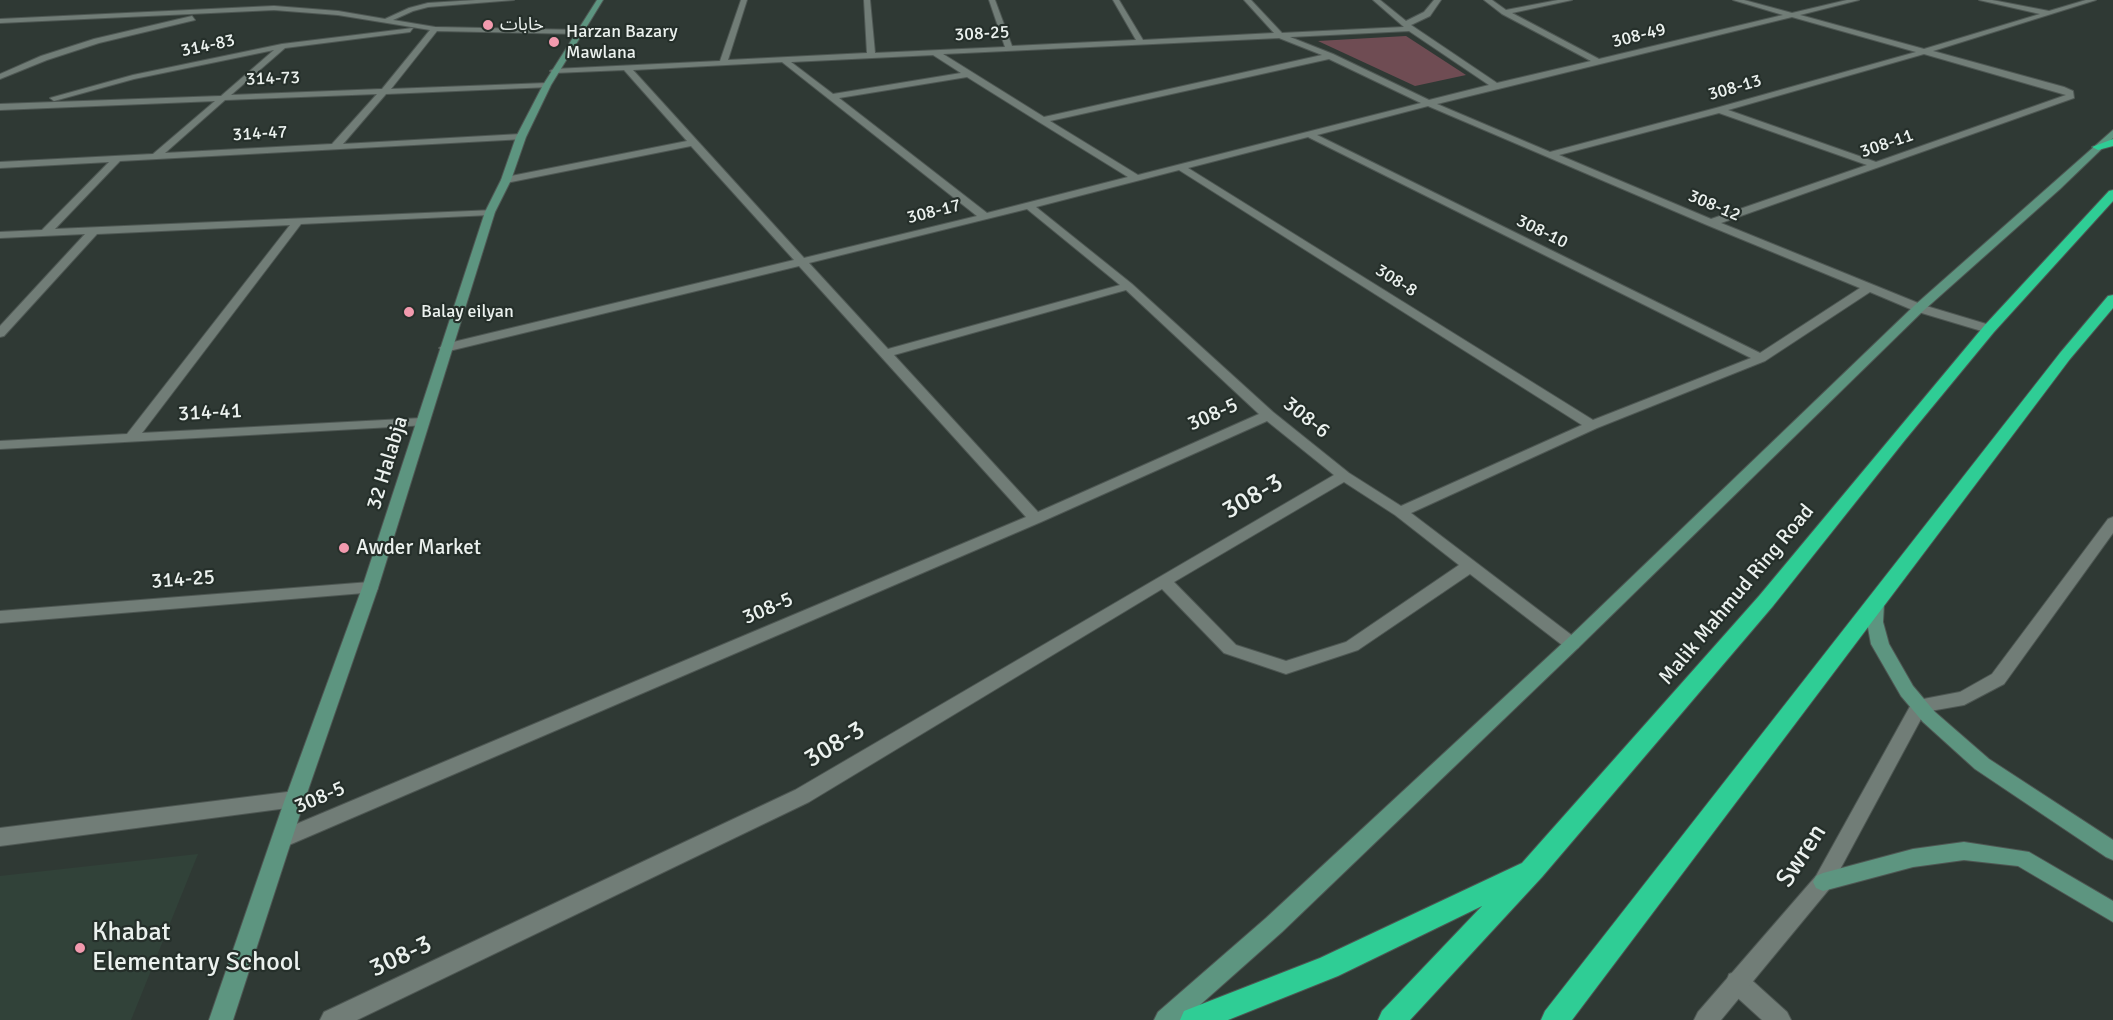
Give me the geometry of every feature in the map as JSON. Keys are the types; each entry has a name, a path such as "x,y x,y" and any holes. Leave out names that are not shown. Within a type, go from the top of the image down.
{"highway":[{"name":"Malik Mahmud Ring Road","path":"1392,1020 1533,869 1766,601 1989,329 2113,194"},
{"path":"1555,1020 2065,356 2113,299"},
{"path":"1194,1020 1329,967 1533,869"}],"street":[{"path":"135,13 243,0"},
{"path":"385,21 411,9 428,5 511,0"},
{"name":"32 Halabja","path":"221,1020 370,588 490,212 506,180 521,137 551,78 600,0"},
{"path":"723,62 744,0"},
{"path":"867,0 870,54"},
{"path":"992,0 1009,48"},
{"path":"1116,0 1141,42"},
{"path":"1247,0 1281,36"},
{"path":"1376,0 1409,27 1496,86"},
{"path":"1409,27 1427,14 1438,0"},
{"path":"1487,0 1599,62"},
{"path":"1505,12 1569,0"},
{"path":"1736,0 1926,51"},
{"name":"308-49","path":"1430,104 1496,86 1856,0"},
{"path":"1982,0 2048,13"},
{"name":"308-13","path":"1552,154 1719,110 1926,51 2093,0"},
{"path":"0,77 44,58 97,41 237,8"},
{"path":"0,21 274,8 338,13 430,29 580,32"},
{"name":"308-25","path":"551,78 627,68 723,62 1281,36 1409,27"},
{"path":"335,147 385,91 430,29"},
{"name":"314-83","path":"0,113 133,77 282,46 430,29"},
{"name":"308-12","path":"1281,36 1330,56 1430,104 1711,223 1920,308 1989,329"},
{"path":"155,157 282,46"},
{"path":"932,51 1136,178"},
{"name":"308-11","path":"1711,223 2071,96 2070,93 1926,51"},
{"path":"1042,120 1330,56"},
{"path":"783,59 985,217"},
{"path":"627,68 1036,519"},
{"path":"832,97 968,74"},
{"name":"314-73","path":"0,107 385,91 551,78"},
{"name":"308-17","path":"445,348 985,217 1430,104"},
{"path":"1719,110 1876,165"},
{"path":"1166,1020 1274,925 1572,644 1920,308 2105,145 2113,133"},
{"name":"308-10","path":"1309,134 1761,358"},
{"name":"314-47","path":"0,165 521,137"},
{"path":"506,180 693,143"},
{"path":"45,233 117,159"},
{"name":"308-8","path":"1180,167 1592,425"},
{"name":"308-6","path":"1029,206 1128,286 1268,415 1344,476 1400,512 1572,644"},
{"path":"0,235 490,212"},
{"path":"130,439 298,220"},
{"path":"0,333 95,230"},
{"path":"884,354 1128,286"},
{"path":"1400,512 1592,425 1761,358 1870,287"},
{"name":"308-5","path":"282,838 1036,519 1268,415"},
{"name":"314-41","path":"0,445 422,422"},
{"name":"308-3","path":"332,1020 802,796 1163,580 1344,476"},
{"path":"1919,706 1964,698 1998,680 2113,522"},
{"path":"1163,580 1230,649 1286,668 1352,646 1471,565"},
{"name":"314-25","path":"0,617 370,588"},
{"path":"1876,603 1875,622 1880,644 1891,667 1919,706 1956,743 1982,764 2113,850"},
{"name":"Swren","path":"1706,1020 1823,882 1919,706"},
{"path":"0,837 296,799"},
{"path":"1823,882 1913,858 1964,851 2022,858 2113,912"},
{"path":"1737,982 1779,1020"}],"shaded area":[{"path":"1406,36 1466,75 1415,86 1318,41"},
{"name":"Khabat Elementary School","path":"198,854 131,1020 0,1020 0,876"}],"place":[{"name":"خابات","path":"488,25"},
{"name":"Harzan Bazary Mawlana","path":"554,42"},
{"name":"Balay eilyan","path":"409,312"},
{"name":"Awder Market","path":"344,548"},
{"name":"Khabat Elementary School","path":"80,948"}]}
